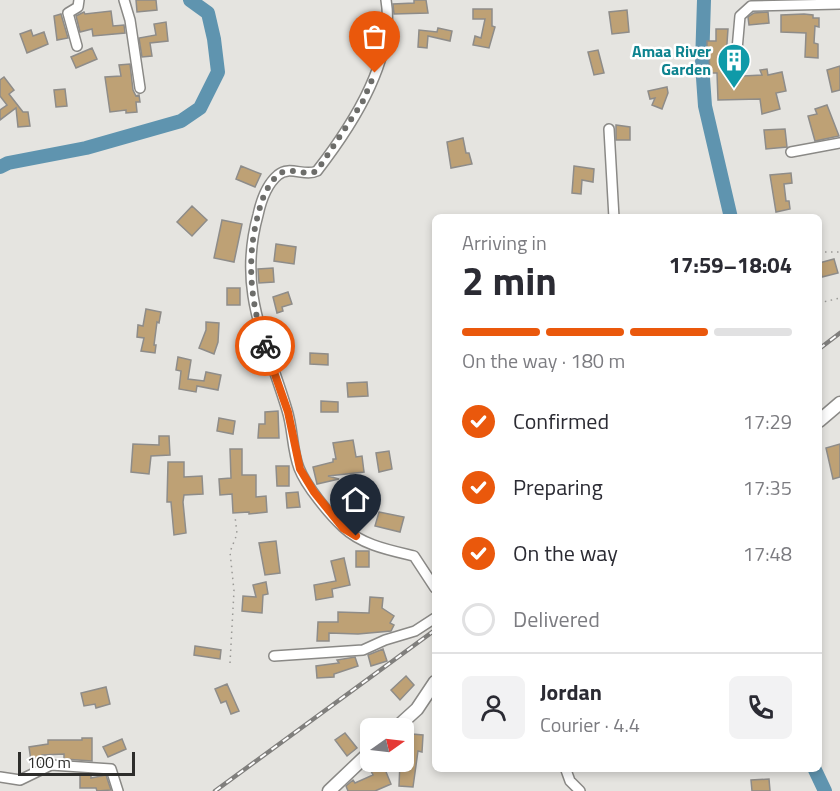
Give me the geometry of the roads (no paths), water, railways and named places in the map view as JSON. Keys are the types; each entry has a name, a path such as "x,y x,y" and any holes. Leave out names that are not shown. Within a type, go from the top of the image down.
{"street":[{"path":"77,46 68,13 78,8 79,0"},
{"path":"124,0 130,20 140,88"},
{"path":"386,0 387,38 362,103 317,171 310,174 288,170 278,174 263,196 252,235 250,278 256,319 288,412 300,469 314,492 343,528 369,544 414,556 432,583"},
{"path":"735,61 740,16 751,6 840,4"},
{"path":"609,129 614,214"},
{"path":"790,152 840,143"},
{"path":"822,419 840,403"},
{"path":"274,656 363,650 385,640 415,631 432,620"},
{"path":"407,718 417,709 432,686"},
{"path":"329,791 360,762"},
{"path":"0,777 20,780 51,765 77,768 99,767 111,769 118,791"},
{"path":"567,772 574,791"},
{"path":"570,781 580,791"}],"waterway":[{"path":"0,167 8,163 86,148 181,121 200,108 218,72 208,13 190,0"},
{"path":"704,0 702,64 705,106 730,214"},
{"path":"816,772 825,791"}],"railway":[{"path":"822,347 840,333"},
{"path":"215,791 432,632"}],"place":[{"name":"Amaa River Garden","path":"734,89"}]}
